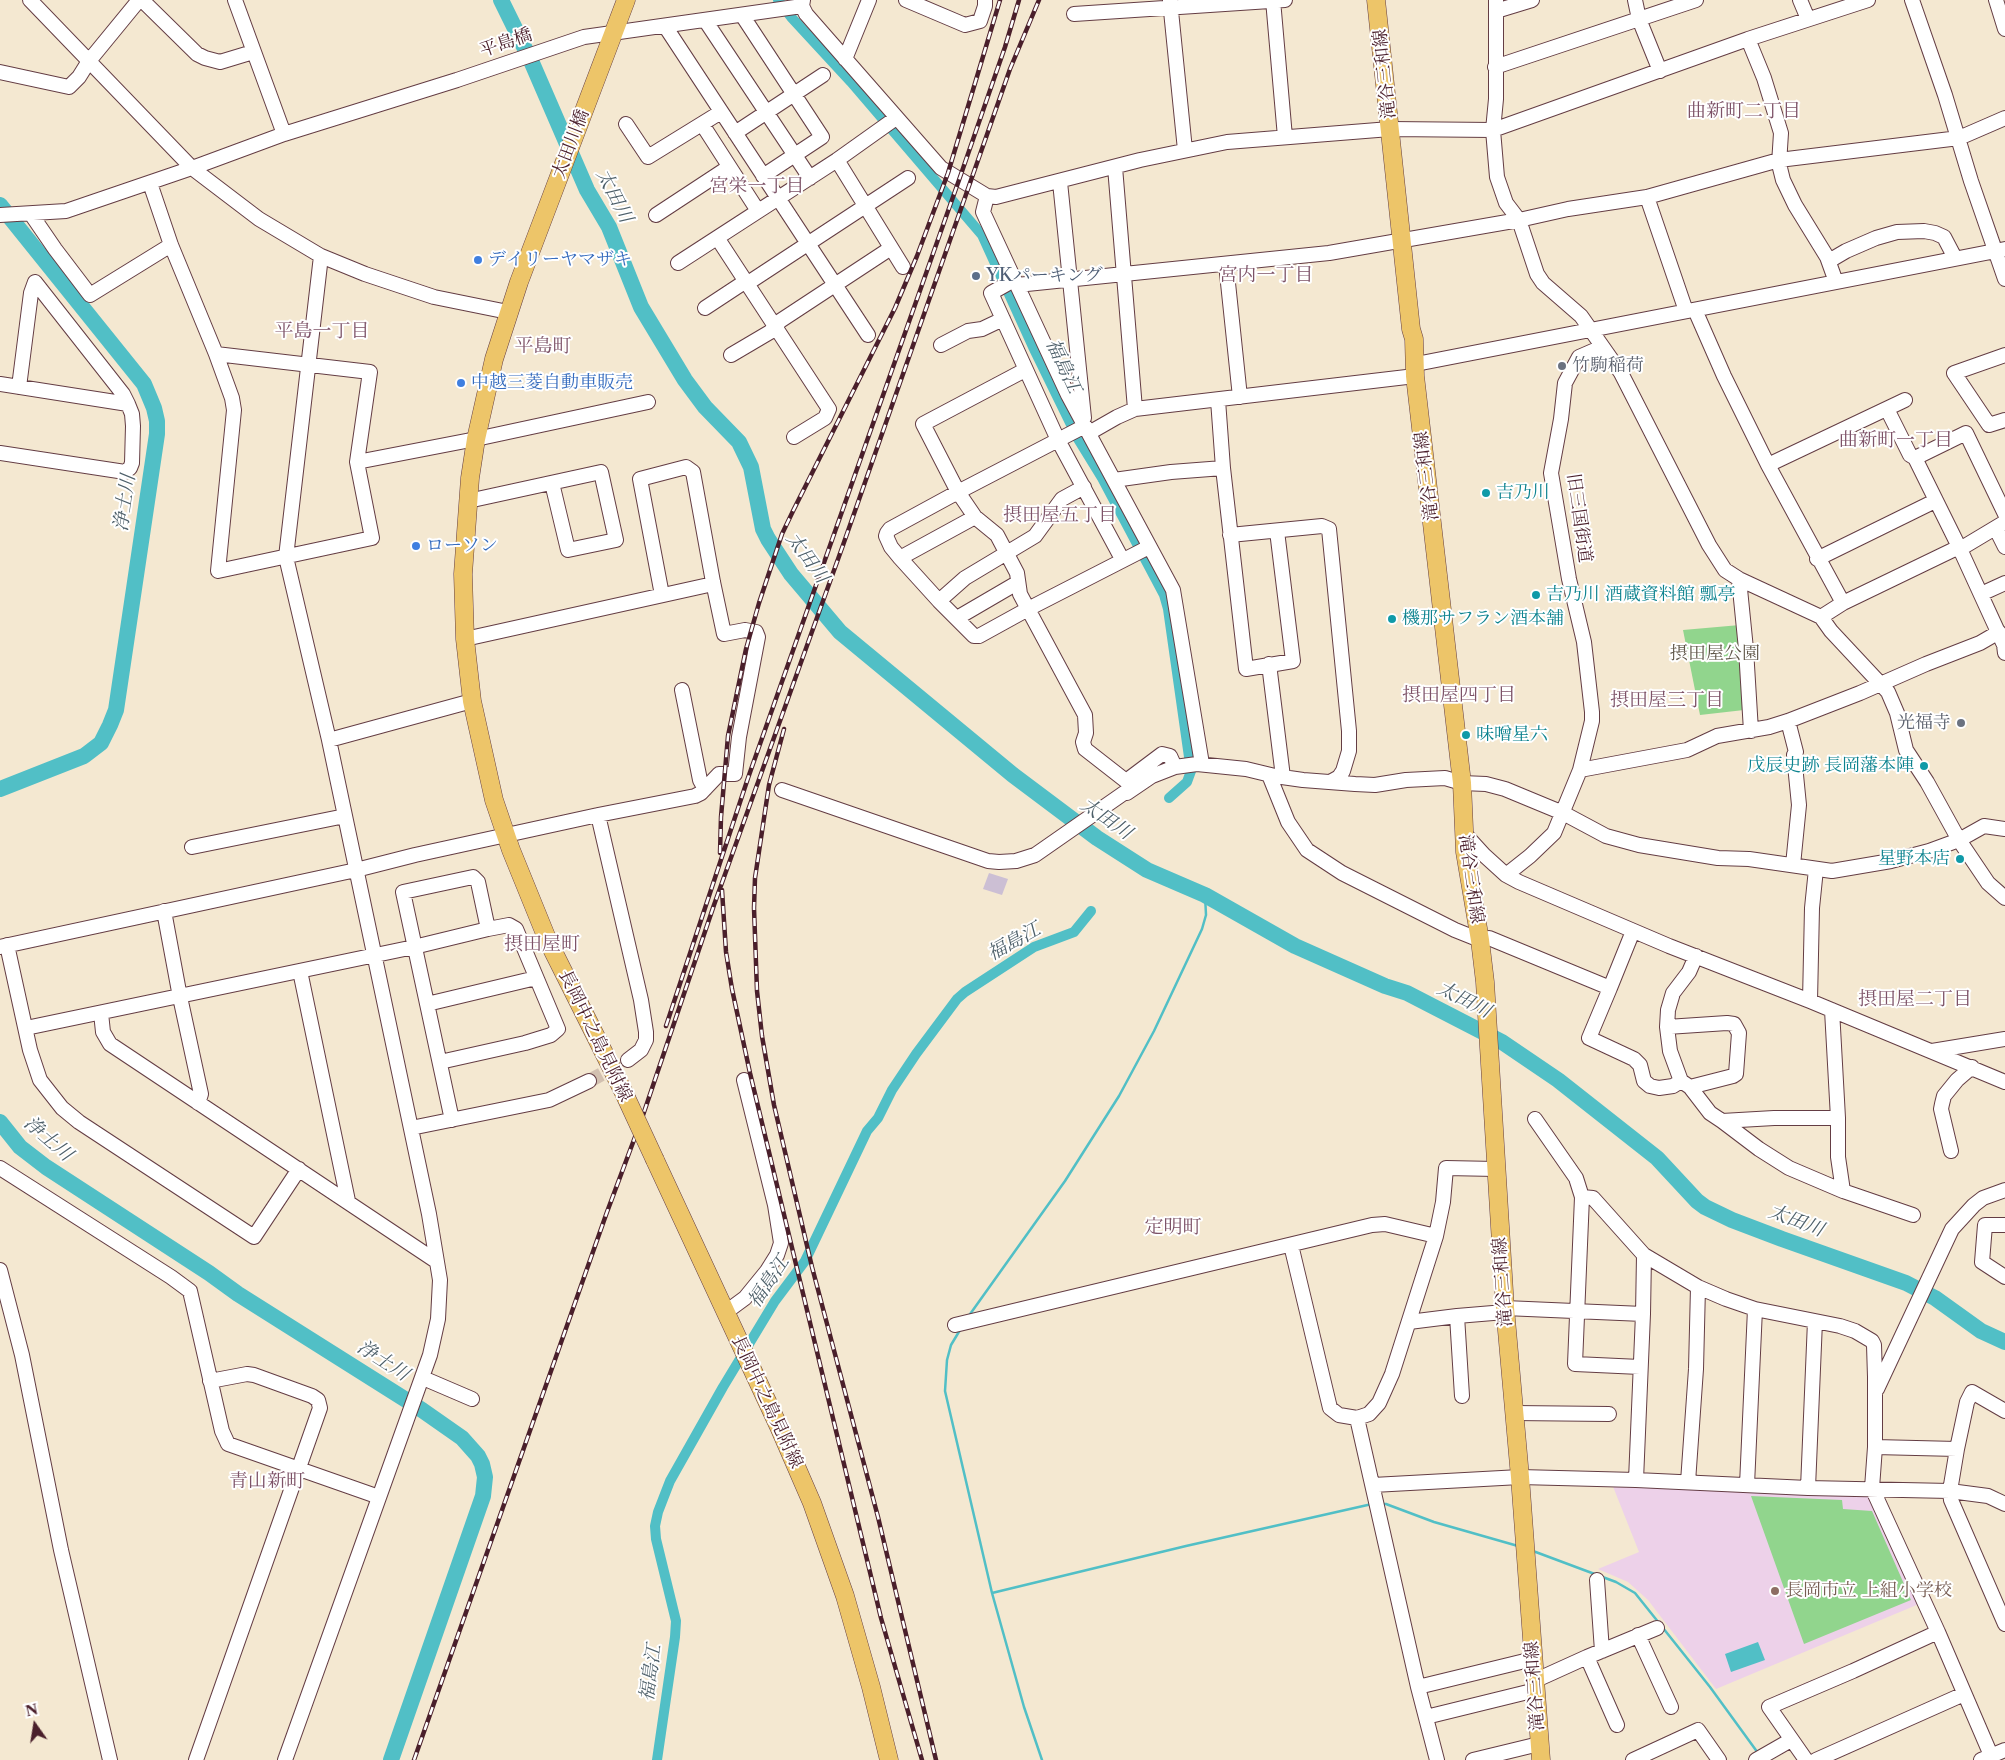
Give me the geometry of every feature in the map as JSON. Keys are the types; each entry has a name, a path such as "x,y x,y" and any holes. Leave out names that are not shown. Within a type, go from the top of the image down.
{"main road":[{"path":"614,33 626,0"},
{"name":"滝谷三和線","path":"1376,0 1462,784 1463,832 1480,940 1486,1001 1505,1310 1520,1477 1540,1752"},
{"name":"太田川橋","path":"550,198 614,33"},
{"name":"長岡中之島見附線","path":"550,198 508,312 494,359 476,439 468,501 463,574 465,639 472,701 484,762 505,835 548,941 624,1093 797,1466 836,1567 871,1687 889,1760"}],"street":[{"path":"30,0 192,168 259,219 321,256 365,274 434,298 508,312"},
{"path":"0,72 69,87 89,60 140,0 192,49 205,58 220,62 253,52"},
{"path":"235,0 284,134"},
{"path":"845,59 869,0"},
{"path":"906,0 965,25 980,21 985,0"},
{"path":"1074,14 1171,4 1277,0 1286,137"},
{"path":"1532,0 1496,5 1496,99 1493,130 1498,184 1506,203 1519,220 1537,274 1549,288 1574,308 1621,373 1720,564 1725,570 1738,579 1821,617 1831,631 1882,684 1888,692 1897,713 1906,750 1927,782 1959,840 1988,883 2005,898"},
{"path":"1634,0 1660,71"},
{"path":"1495,67 1696,0"},
{"path":"1800,0 1808,19"},
{"path":"799,5 895,119 941,168 987,196 1002,196 1114,167 1227,142 1390,129 1493,130 1748,39 1868,0"},
{"path":"1912,0 1959,138 1971,181 2000,250 2005,279"},
{"path":"1996,0 2005,29"},
{"path":"1171,4 1185,150"},
{"name":"平島橋","path":"0,215 66,211 284,134 584,37 742,15 768,7 799,5"},
{"path":"742,15 822,137 763,176"},
{"path":"705,20 810,178"},
{"path":"665,26 868,335"},
{"path":"1748,39 1764,78 1781,133 1780,171 1786,188 1829,261 1836,282"},
{"path":"735,133 823,75"},
{"path":"626,124 648,157 721,112"},
{"path":"1200,764 1173,590 1137,552 1084,487 1025,370 991,293 1014,282 1069,280 1330,253 1519,220 1568,209 1647,197 1780,160 1959,138 2005,118"},
{"path":"678,263 810,178 895,119"},
{"path":"702,124 758,211"},
{"path":"837,160 903,267"},
{"path":"656,215 729,167"},
{"path":"1114,167 1135,409"},
{"path":"705,308 808,244 908,178"},
{"path":"150,182 171,245 216,354 234,410 218,571 372,538 357,462 370,372 216,354"},
{"path":"1060,182 1085,429"},
{"path":"987,196 983,212 1068,395 1114,480 1137,552"},
{"path":"1647,197 1690,311 1768,465 1843,603"},
{"path":"24,214 55,249 90,295 171,245"},
{"path":"1829,261 1846,251 1876,238 1897,232 1924,231 1944,237 1955,258"},
{"path":"718,238 829,409 825,418 794,437"},
{"path":"731,355 770,332 835,284 890,248"},
{"path":"1137,552 979,636 974,636 967,631 900,558 891,547 886,536 890,529 1060,439 1135,409 1240,397 1416,370 1589,329 2000,250"},
{"path":"285,1760 435,1340 440,1280 411,1128 329,740 286,557 321,256"},
{"path":"1226,264 1240,397"},
{"path":"0,454 125,472 130,468 132,462 132,414 123,394 35,282 31,293 19,387"},
{"path":"941,345 968,331 982,329 1004,319"},
{"name":"旧三国街道","path":"1506,875 1545,843 1554,833 1580,770 1592,712 1584,642 1569,579 1551,473 1561,419 1565,383 1579,356 1602,346"},
{"path":"2005,355 1954,373 1989,425 2005,420"},
{"path":"1025,370 923,424 958,492 974,517 998,535 1017,573 1020,594 1084,715 1086,733 1083,742 1085,749 1126,781 1162,754 1170,756 1178,766"},
{"path":"0,384 128,404"},
{"path":"1218,400 1223,468 1246,668 1293,661 1277,530"},
{"path":"1768,465 1905,400"},
{"path":"357,462 476,439 648,402"},
{"path":"1887,409 1910,455 1915,458 1982,594 1999,632 2005,653"},
{"path":"1915,458 1966,433 2005,514"},
{"path":"299,1170 254,1237 79,1122 62,1108 40,1080 3,946 356,870 598,814 695,796 705,789 719,774 736,774 739,737 758,637 756,632 745,630 724,634 693,472 686,467 640,479 662,595"},
{"path":"1114,480 1223,468"},
{"path":"468,501 601,472 616,540 568,550 552,483"},
{"path":"939,601 965,578 1034,536 1062,499 1084,487"},
{"path":"1818,559 1935,501"},
{"path":"900,558 974,517"},
{"path":"1230,535 1322,526 1329,529 1349,731 1348,758 1339,777 1330,782"},
{"path":"1821,617 1843,603 2001,526 2005,547"},
{"path":"1738,579 1751,731"},
{"path":"957,618 1018,583"},
{"path":"1982,594 2005,583"},
{"path":"465,639 713,584"},
{"path":"1580,770 1687,750 1717,736 1751,731 1788,721 1980,643 1999,632"},
{"path":"1269,664 1276,776 1288,822 1300,842 1311,853 1329,866 1395,900 1480,940 1489,938 1610,988"},
{"path":"682,690 700,780 705,789"},
{"path":"329,740 472,701"},
{"path":"1788,721 1796,752 1794,755 1798,805 1793,865"},
{"path":"782,790 988,861 1016,861 1040,851 1152,776 1178,766 1200,764 1330,782 1375,785 1406,780 1445,778 1462,784 1486,784 1505,789 1563,813 1606,836 1639,845 1718,858 1840,871 1929,851 1959,840 1984,826 2005,829"},
{"path":"598,814 641,1000 646,1032 646,1040 641,1050 628,1060"},
{"path":"192,847 345,816"},
{"path":"1463,832 1476,848 1506,875 1518,882 2005,1082"},
{"path":"1810,1001 1812,908 1816,869"},
{"path":"452,1120 403,892 473,877 478,882 488,929"},
{"path":"164,911 200,1094 198,1104"},
{"path":"26,1028 180,997 509,925 516,929 558,1029 551,1035 440,1062"},
{"path":"1633,930 1588,1038 1634,1059 1640,1065 1644,1081 1650,1086 1659,1088 1736,1074 1739,1033 1734,1024 1667,1027"},
{"path":"1696,956 1689,972 1673,994 1668,1010 1667,1027 1670,1051 1686,1084 1710,1112 1789,1168 1844,1191 1913,1215"},
{"path":"300,971 348,1201"},
{"path":"427,1004 536,978"},
{"path":"1832,1010 1838,1118 1838,1157 1844,1191"},
{"path":"101,1013 104,1032 110,1044 436,1261"},
{"path":"1929,1051 2005,1039"},
{"path":"1951,1152 1941,1109 1944,1096 1957,1080 1972,1068"},
{"path":"728,1318 767,1271 777,1255 780,1243 775,1205 744,1080"},
{"path":"411,1128 548,1100 589,1081"},
{"path":"1722,1121 1774,1118 1838,1118"},
{"path":"1536,1119 1576,1178 1582,1197 1575,1364 1640,1367"},
{"path":"0,1168 171,1277 190,1292 222,1431 228,1444 379,1497"},
{"path":"1291,1245 1330,1408 1339,1415 1357,1418 1370,1414 1379,1403 1392,1374 1436,1236 1443,1202 1446,1168 1496,1169"},
{"path":"1875,1394 1941,1251 1958,1220 1983,1198 2005,1190"},
{"path":"1582,1197 1593,1198 1644,1255 1698,1287 1754,1309 1847,1329 1872,1341 1874,1345 1875,1394 1875,1447 1872,1488 1938,1632 1988,1759 2005,1750"},
{"path":"954,1326 1372,1225 1385,1224 1436,1236"},
{"path":"2005,1225 1985,1224 1982,1262 2005,1277"},
{"path":"1636,1480 1644,1255"},
{"path":"0,1270 22,1355 61,1550 110,1760"},
{"path":"1688,1482 1696,1369 1698,1287"},
{"path":"1747,1485 1754,1309"},
{"path":"1409,1322 1505,1310 1643,1314"},
{"path":"1457,1316 1462,1396"},
{"path":"1808,1488 1814,1322"},
{"path":"196,1760 320,1408 316,1398 254,1375 247,1374 210,1381"},
{"path":"422,1378 472,1399"},
{"path":"2005,1411 1972,1392 1957,1449 1950,1491 1951,1500 2005,1624"},
{"path":"1514,1413 1609,1414"},
{"path":"1357,1418 1418,1686 1437,1760"},
{"path":"1875,1447 1957,1449"},
{"path":"1373,1485 1520,1477 1636,1480 1808,1488 1950,1491 1988,1496 2005,1504"},
{"path":"1597,1580 1602,1651"},
{"path":"1426,1716 1535,1686 1587,1657 1657,1628"},
{"path":"1806,1760 1769,1707 1938,1632"},
{"path":"1638,1635 1672,1707"},
{"path":"1587,1657 1617,1725"},
{"path":"1418,1686 1533,1659"},
{"path":"1816,1760 1964,1694"},
{"path":"1633,1760 1698,1730 1719,1760"},
{"path":"1756,1760 1791,1740"},
{"path":"1473,1760 1540,1752"}],"shaded area":[{"path":"989,873 1008,879 1002,895 983,889"},
{"name":"長岡市立 上組小学校","path":"1612,1484 1870,1496 1919,1604 1716,1689 1648,1600 1628,1582 1598,1569 1639,1552"}],"green space":[{"name":"摂田屋公園","path":"1740,625 1744,710 1700,715 1683,630"},
{"path":"1751,1496 1842,1500 1843,1509 1872,1511 1911,1600 1804,1644"}],"water":[{"path":"1758,1642 1765,1660 1731,1672 1725,1654"}],"waterway":[{"name":"太田川","path":"501,0 532,63 587,190 609,227 641,307 685,380 705,407 739,442 751,467 763,529 768,539 791,574 840,632 1013,775 1097,838 1147,870 1205,895 1295,946 1385,986 1407,993 1502,1042 1558,1080 1657,1158 1697,1201 1705,1207 1732,1220 1782,1239 1906,1283 1935,1298 1981,1331 2005,1342"},
{"name":"福島江","path":"778,0 982,235 1033,347 1078,439 1102,478 1164,595 1168,609 1191,771 1187,782 1169,798"},
{"name":"浄土川","path":"0,205 144,384 157,421 157,434 116,710 110,725 101,743 84,756 0,789"},
{"path":"968,1317 1065,1181 1119,1096 1154,1031 1202,929 1206,915 1205,895"},
{"name":"福島江","path":"657,1760 676,1621 656,1539 655,1526 658,1512 670,1481 723,1387 775,1301 805,1261 867,1131 878,1118 892,1090 916,1054 957,999 965,992 1034,947 1074,932 1091,911"},
{"name":"浄土川","path":"0,1122 20,1147 46,1167 209,1273 238,1294 422,1410 462,1438 478,1456 485,1477 483,1496 391,1760"},
{"path":"960,1330 951,1345 947,1360 945,1391 992,1593 1024,1707 1042,1760"},
{"path":"992,1593 1186,1546 1372,1504"},
{"path":"1380,1504 1386,1504 1434,1522 1518,1546"},
{"path":"1533,1551 1616,1582 1635,1593 1659,1623"},
{"path":"1663,1628 1710,1687 1758,1753"}],"tunnel":[{"path":"589,1081 628,1060"}],"railway":[{"path":"720,853 728,736 746,649 759,603 782,534 895,308 917,256 948,173 1000,0"},
{"path":"666,1026 748,778 959,180 1005,47 1019,0"},
{"path":"414,1760 607,1212 641,1121 714,905 842,548 1010,69 1039,0"},
{"path":"784,729 769,785 755,878 754,908 757,991 762,1036 774,1105 812,1267 878,1517 936,1760"},
{"path":"722,890 726,952 750,1073 881,1618 922,1760"}],"place":[{"name":"デイリーヤマザキ","path":"478,260"},
{"name":"YKパーキング","path":"976,276"},
{"name":"竹駒稲荷","path":"1562,366"},
{"name":"中越三菱自動車販売","path":"461,383"},
{"name":"吉乃川","path":"1486,493"},
{"name":"ローソン","path":"416,546"},
{"name":"吉乃川 酒蔵資料館 瓢亭","path":"1536,595"},
{"name":"機那サフラン酒本舗","path":"1392,619"},
{"name":"光福寺","path":"1961,723"},
{"name":"味噌星六","path":"1466,735"},
{"name":"戊辰史跡 長岡藩本陣","path":"1924,766"},
{"name":"星野本店","path":"1960,859"},
{"name":"長岡市立 上組小学校","path":"1775,1591"}],"district":[{"name":"曲新町二丁目","path":"1744,112"},
{"name":"宮栄一丁目","path":"757,187"},
{"name":"宮内一丁目","path":"1266,276"},
{"name":"平島一丁目","path":"322,332"},
{"name":"平島町","path":"543,347"},
{"name":"曲新町一丁目","path":"1896,441"},
{"name":"摂田屋五丁目","path":"1060,516"},
{"name":"摂田屋四丁目","path":"1459,696"},
{"name":"摂田屋三丁目","path":"1667,701"},
{"name":"摂田屋町","path":"542,945"},
{"name":"摂田屋二丁目","path":"1915,1000"},
{"name":"定明町","path":"1173,1228"},
{"name":"青山新町","path":"267,1482"}]}
